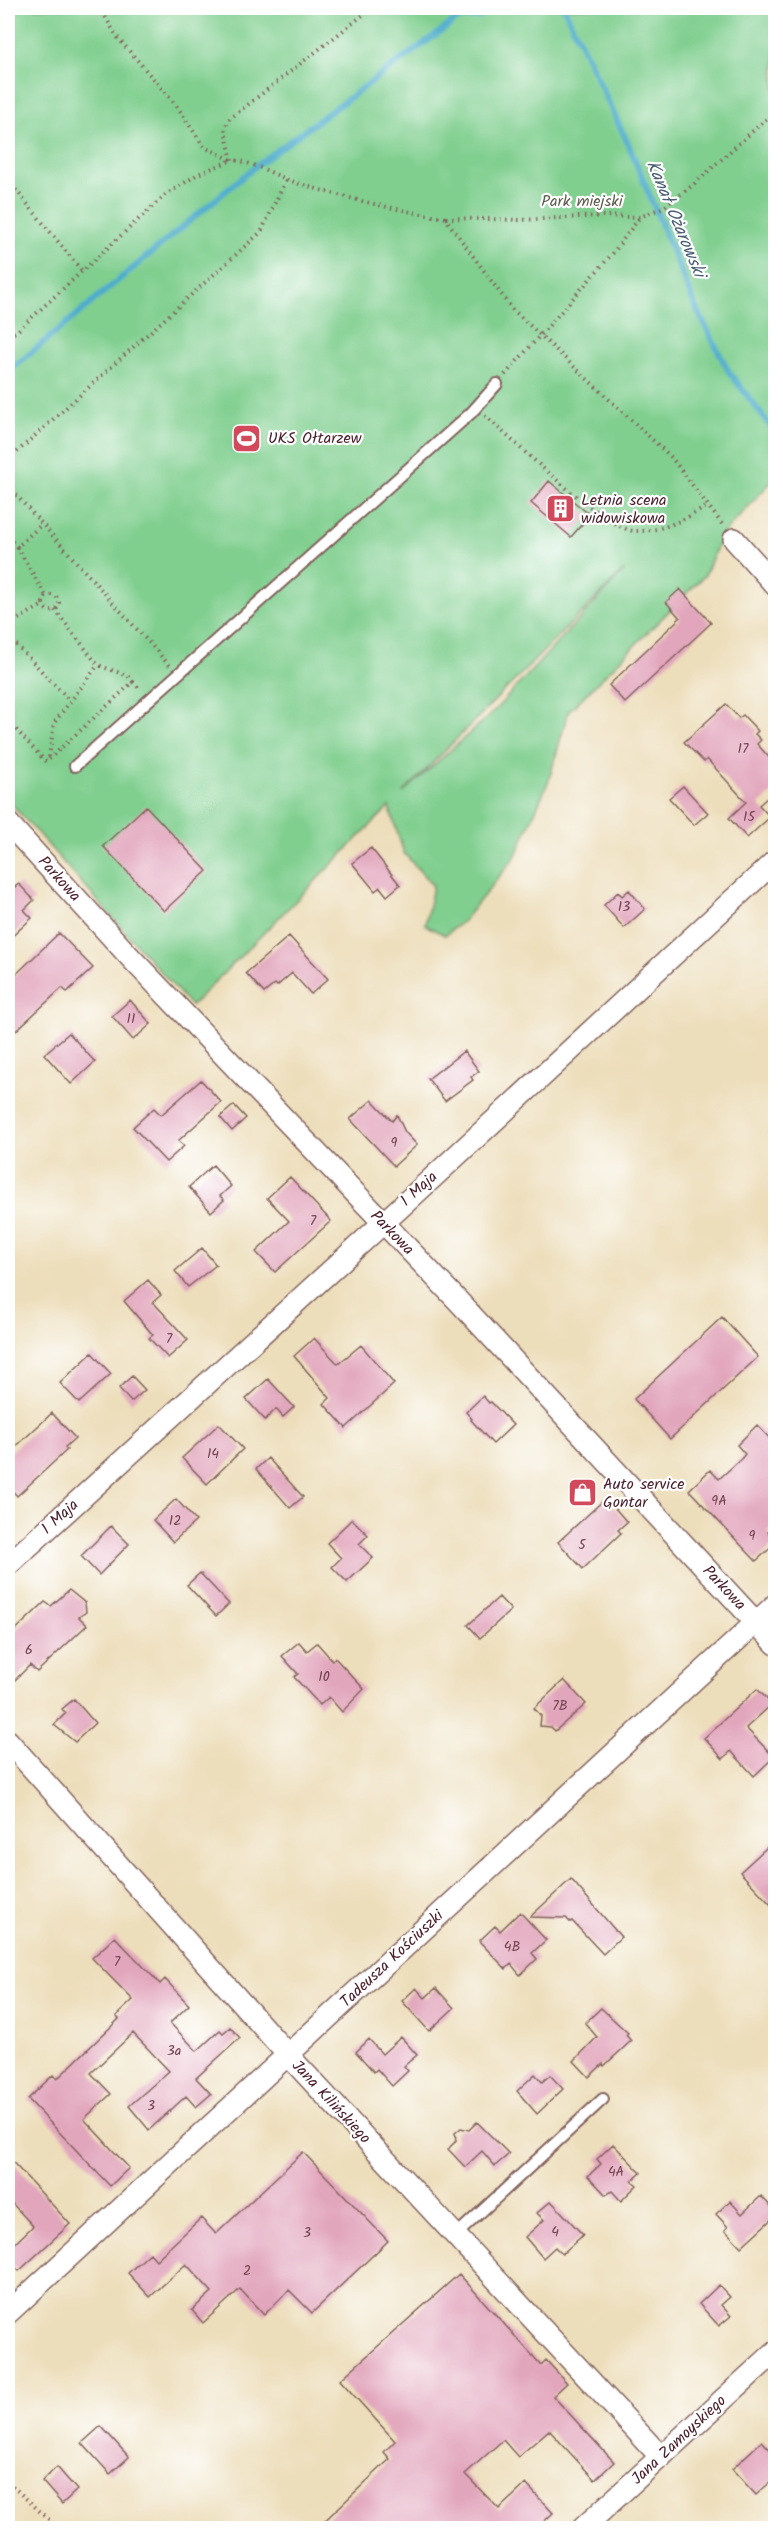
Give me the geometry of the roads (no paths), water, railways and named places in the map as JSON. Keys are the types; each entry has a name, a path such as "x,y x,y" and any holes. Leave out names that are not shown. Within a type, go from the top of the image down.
{"street":[{"path":"734,538 776,586"},
{"name":"Parkowa","path":"8,825 776,1644"},
{"name":"1 Maja","path":"8,1565 776,860"},
{"name":"Tadeusza Kościuszki","path":"8,2313 776,1604"},
{"name":"Jana Kilińskiego","path":"8,1741 288,2055 661,2457"},
{"name":"Jana Zamoyskiego","path":"583,2529 776,2351"}],"lane":[{"path":"75,766 476,408 497,384"},
{"path":"456,2235 603,2099"}],"waterway":[{"path":"8,372 257,165 459,18 479,17 493,8"},
{"name":"Kanał Ożarowski","path":"564,8 630,148 696,308 729,372 776,433"}],"place":[{"name":"UKS Ołtarzew","path":"247,438"},
{"name":"Letnia scena widowiskowa","path":"560,509"},
{"name":"Auto service Gontar","path":"582,1493"}],"park label":[{"name":"Park miejski","path":"582,201"}]}
